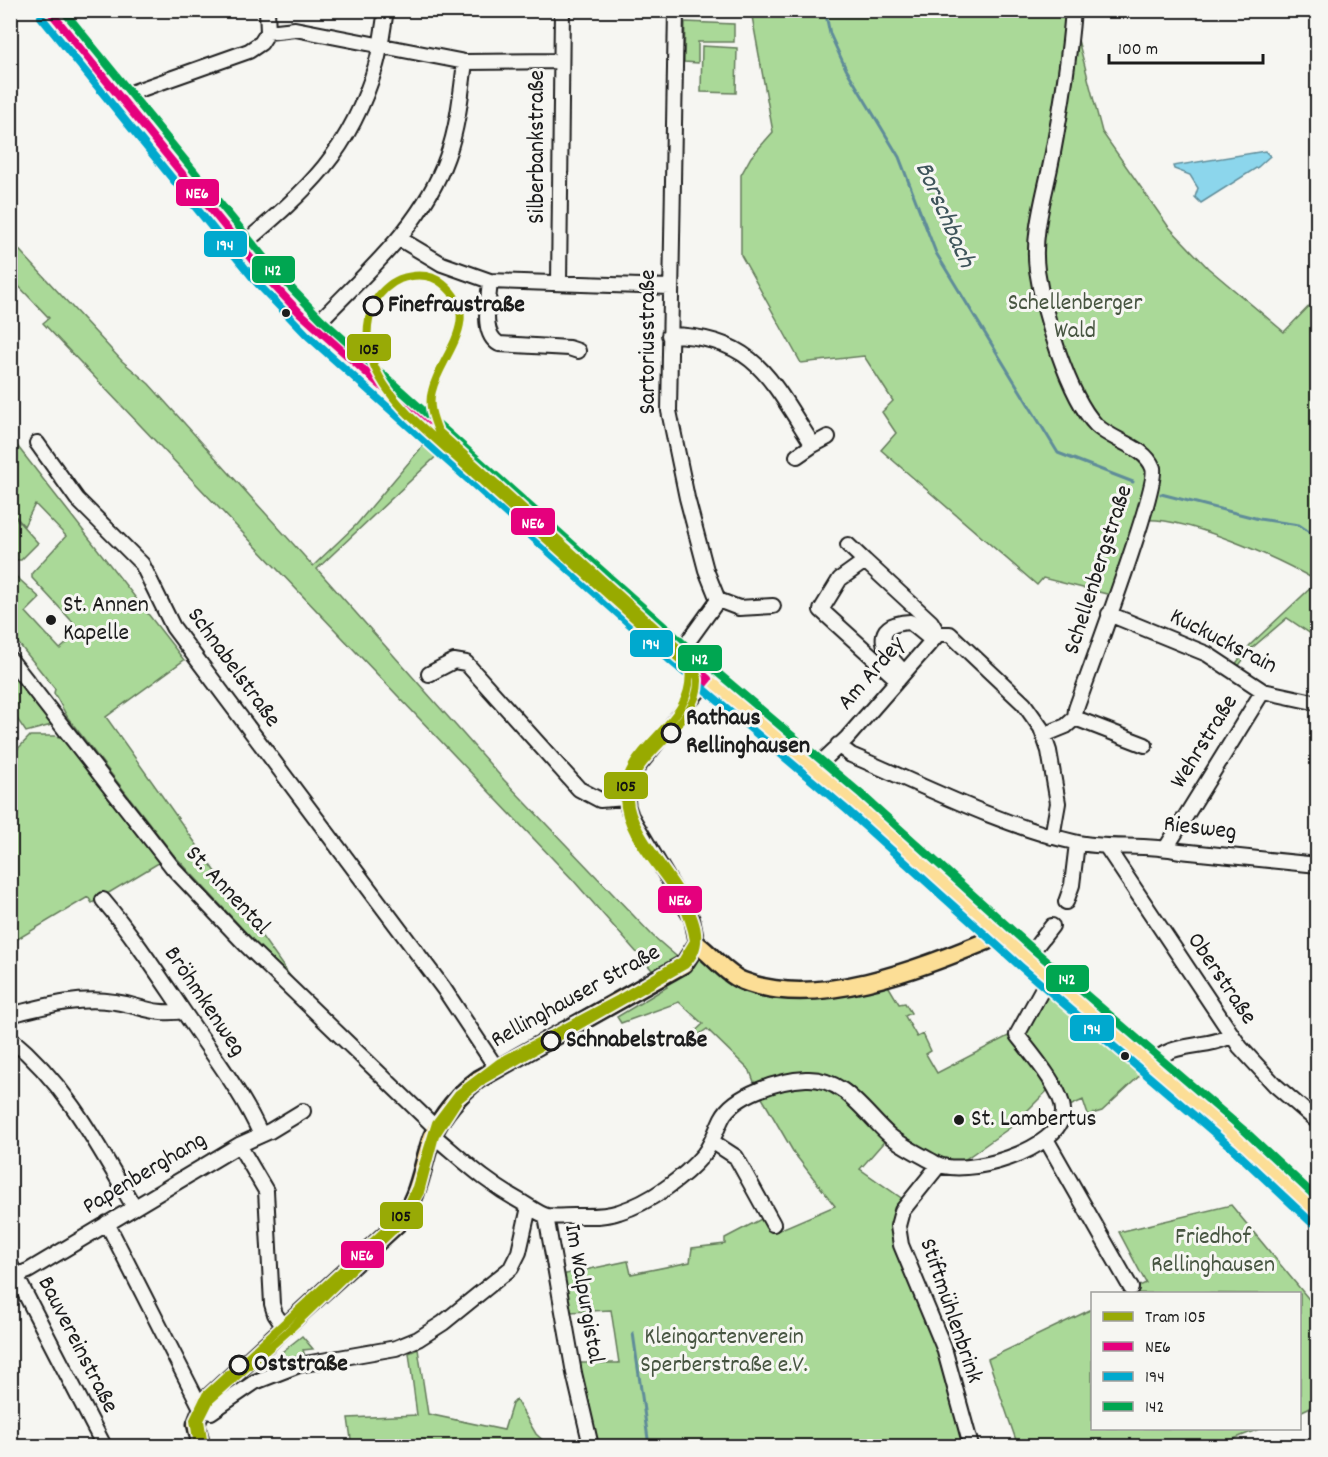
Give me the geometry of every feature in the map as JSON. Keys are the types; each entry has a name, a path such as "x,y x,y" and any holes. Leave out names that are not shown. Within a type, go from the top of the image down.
{"main road":[{"path":"49,10 266,277 314,327 679,654 814,769 1026,958 1239,1140 1317,1214"},
{"path":"697,944 742,981 783,991 861,985 987,941 998,931"},
{"name":"Rellinghauser Straße","path":"201,1408 210,1395 285,1329 405,1215 420,1186 435,1132 467,1088 684,964 697,944"},
{"path":"200,1446 196,1430 201,1408"}],"street":[{"path":"119,97 249,51 261,42 268,32 267,10"},
{"path":"241,246 306,189 340,148 365,97 380,45 386,10"},
{"name":"Silberbankstraße","path":"560,283 562,10"},
{"name":"Sartoriusstraße","path":"676,10 668,393 674,444 706,570 718,600"},
{"name":"Schellenbergstraße","path":"1073,10 1062,99 1038,228 1035,255 1038,273 1058,349 1082,407 1104,432 1138,451 1148,460 1154,471 1145,511 1076,709 1075,718"},
{"path":"268,32 295,29 465,62 561,61"},
{"path":"314,327 400,239 432,191 447,158 458,117 465,62"},
{"path":"400,239 442,264 490,281 670,287"},
{"path":"490,281 488,333 492,340 499,344 569,348 578,351"},
{"path":"669,335 707,337 740,351 765,372 813,445"},
{"path":"796,456 828,437"},
{"name":"Schnabelstraße","path":"37,443 77,499 142,564 173,627 444,989 497,1069"},
{"path":"848,545 931,622 935,637"},
{"path":"865,561 840,579 821,610 901,676"},
{"path":"679,654 718,600 739,608 773,606"},
{"name":"Kuckucksrain","path":"1109,615 1207,654 1263,691 1317,703"},
{"path":"901,676 884,646 884,635 891,626 910,622 935,637 950,634 1024,704 1044,735 1058,803 1052,837"},
{"name":"Am Ardey","path":"814,769 935,637"},
{"name":"St. Annental","path":"10,659 174,868 247,946 435,1132"},
{"path":"429,674 454,661 466,663 579,789 600,800 626,798"},
{"path":"697,944 692,919 631,816 626,798 628,784 637,768 708,679"},
{"name":"Wehrstraße","path":"1166,848 1263,691"},
{"path":"1044,735 1066,726 1075,718 1145,745"},
{"path":"838,745 851,755 1052,837 1077,843 1077,861 1066,902"},
{"name":"Riesweg","path":"1077,843 1166,848 1317,865"},
{"name":"Oberstraße","path":"1106,846 1232,1035 1262,1072 1317,1122"},
{"name":"Bröhmkenweg","path":"103,900 142,950 254,1118 261,1135"},
{"path":"1026,958 1052,926"},
{"path":"546,1216 608,1215 628,1209 683,1174 696,1163 713,1142 723,1116 734,1104 759,1090 783,1082 818,1080 850,1094 890,1137 939,1165 955,1167 988,1164 1030,1150 1046,1139 1063,1116 1063,1110 1051,1083 1017,1035 1049,977"},
{"path":"10,1015 74,1000 117,1002 165,1014 183,1011"},
{"path":"1151,1065 1158,1056 1219,1043 1232,1035"},
{"path":"10,1038 47,1071 63,1090 134,1207"},
{"name":"Papenberghang","path":"12,1272 134,1207 239,1144 261,1135 303,1111"},
{"name":"Im Walpurgistal","path":"435,1132 472,1171 546,1216 574,1373 591,1446"},
{"path":"1046,1139 1131,1288"},
{"path":"713,1142 736,1157 773,1224"},
{"path":"239,1144 266,1191 272,1304 275,1314 285,1329"},
{"name":"Stiftmühlenbrink","path":"939,1165 902,1210 898,1226 901,1245 944,1348 971,1446"},
{"path":"106,1222 201,1408 215,1411 255,1382 298,1365 376,1354 418,1339 506,1275 519,1252 529,1207"},
{"name":"Bauvereinstraße","path":"12,1272 104,1446"}],"green space":[{"name":"Schellenberger Wald","path":"751,11 1079,11 1077,36 1102,132 1168,226 1208,268 1284,332 1317,298 1317,581 1257,551 1207,532 1183,525 1143,520 1115,596 1043,578 1037,585 881,450 896,433 882,412 893,401 864,356 801,363 741,255 741,175 751,157 773,132"},
{"path":"685,22 734,24 734,42 698,42 698,63 684,62"},
{"path":"702,46 737,48 736,93 701,92"},
{"path":"10,240 122,361 149,384 313,566 356,525 432,435 446,447 317,569 504,780 653,936 683,962 695,946 760,989 886,982 899,1004 905,1003 911,1013 905,1016 917,1037 923,1034 931,1051 926,1054 937,1073 1020,1030 1049,978 1150,1066 1102,1111 1088,1115 1083,1100 1063,1109 1053,1085 1011,1127 954,1167 939,1165 832,1083 757,1090 750,1071 707,1029 691,1040 687,1039 703,1024 679,1002 621,1023 617,1017 667,987 573,880 43,323 49,318 11,278"},
{"path":"11,438 184,660 106,717 302,993 173,854 68,718 54,693 55,689 11,634 10,571 40,598 26,612 60,649 81,631 32,578 32,573 66,536 35,504 24,526 11,511"},
{"path":"11,513 38,543 21,560 11,560"},
{"path":"1316,583 1317,638 1287,618 1252,648 1237,668 1234,666 1250,645"},
{"path":"10,666 55,724 26,732 11,710"},
{"path":"30,736 55,736 68,739 162,861 92,903 88,897 11,943 10,757"},
{"name":"Kleingartenverein Sperberstraße e.V.","path":"821,1081 889,1136 860,1169 907,1202 897,1225 943,1347 970,1446 597,1446 577,1363 619,1363 611,1310 569,1312 561,1275 628,1261 631,1274 690,1262 692,1248 725,1244 725,1238 767,1216 774,1228 779,1230 835,1206 794,1153 758,1091"},
{"name":"Friedhof Rellinghausen","path":"1231,1205 1317,1309 1317,1404 1301,1412 1301,1292 1127,1292 1146,1283 1119,1232"},
{"name":"Friedhof Rellinghausen","path":"1091,1309 1091,1430 1256,1430 1216,1446 1018,1446 988,1359"},
{"path":"302,1336 313,1349 303,1350 305,1356 253,1375"},
{"path":"418,1349 428,1414 504,1430 512,1404 516,1400 536,1434 549,1446 352,1446 348,1418 417,1415 409,1353"}],"water":[{"path":"1265,151 1270,156 1258,167 1201,203 1195,197 1198,188 1190,175 1174,169 1173,166"}],"waterway":[{"name":"Borschbach","path":"825,10 830,34 846,69 899,157 936,253 1058,453 1133,482"},
{"path":"1161,494 1259,519 1299,525 1318,538"},
{"path":"633,1333 649,1446"}],"tram line":[{"name":"105","path":"198,1446 194,1420 206,1395 405,1212 416,1187 436,1123 458,1094 500,1062 619,999 682,961 694,941 681,902 646,853 631,826 624,798 627,779 635,762 672,720 682,705 688,688 689,668 411,417 381,380 369,351 369,320 374,303 382,292 396,281 411,276 423,276 443,284 455,297 460,310 460,324 456,337 436,378 431,396 432,411 438,431 689,658 696,671 698,679 696,696 688,712 640,768 632,783 629,799 634,819 645,840 688,906 696,928 696,947 685,965 483,1080 459,1099 435,1136 420,1192 406,1218 287,1332 210,1400 200,1420 204,1446"}],"transit line":[{"name":"NE6","path":"49,10 266,277 300,313 708,679"},
{"name":"142","path":"63,10 274,270 321,319 686,646 861,794 1034,950 1246,1132 1318,1199"},
{"name":"194","path":"41,17 258,284 307,335 672,662 847,810 1020,966 1232,1148 1311,1222"},
{"name":"NE6","path":"201,1446 198,1419 210,1395 405,1215 415,1194 439,1124 467,1088 684,964 690,956 695,942 696,927 631,816 627,792 642,760 664,730 708,679"}],"place":[{"name":"Finefraustraße","path":"373,306"},
{"name":"St. Annen Kapelle","path":"51,620"},
{"name":"Rathaus Rellinghausen","path":"671,733"},
{"name":"Schnabelstraße","path":"551,1041"},
{"name":"St. Lambertus","path":"959,1120"},
{"name":"Oststraße","path":"239,1365"}]}
